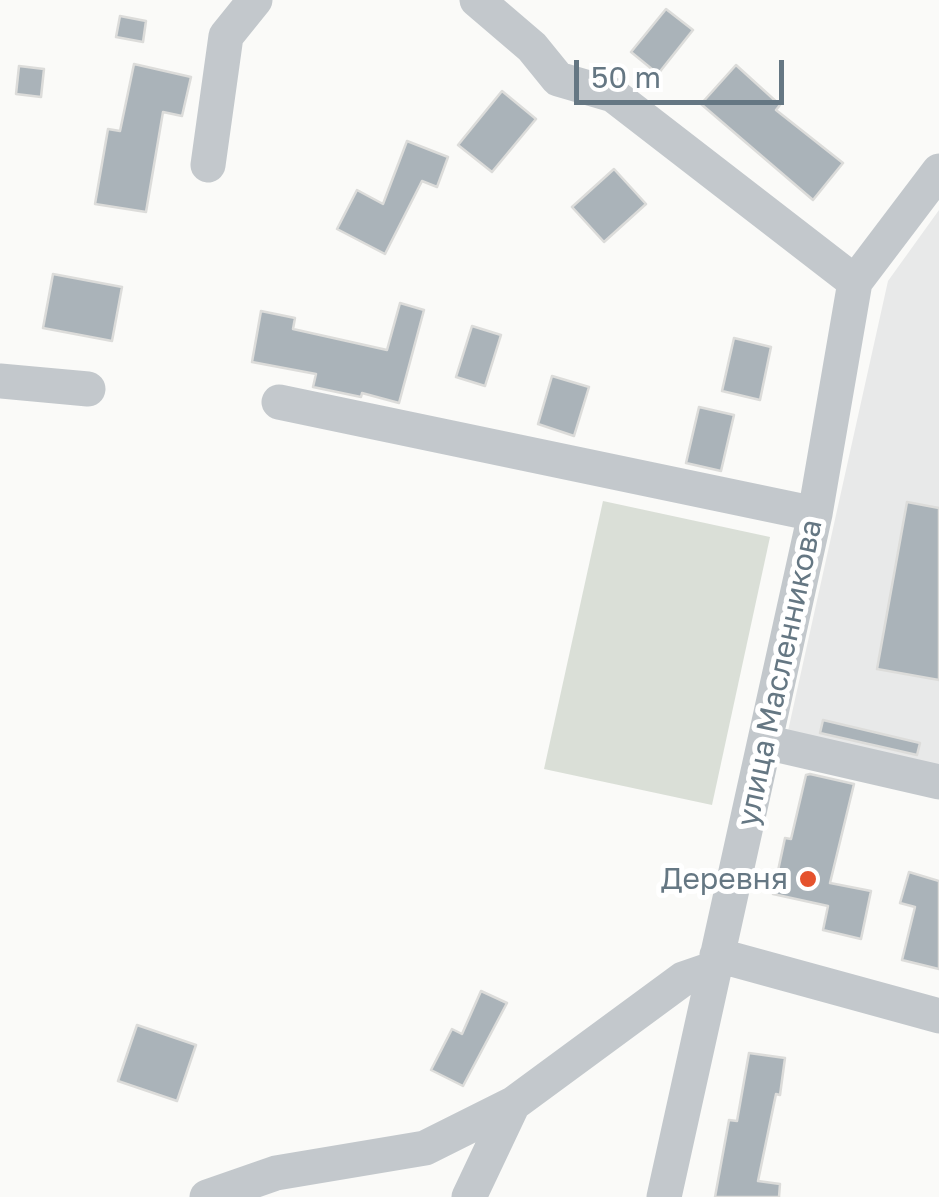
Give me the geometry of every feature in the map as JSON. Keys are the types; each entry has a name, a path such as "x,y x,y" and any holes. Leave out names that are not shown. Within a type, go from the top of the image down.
{"street":[{"path":"208,166 226,36 255,0"},
{"path":"478,0 532,47 558,79 612,95 855,282"},
{"name":"улица Масленникова","path":"664,1197 816,514 855,282 939,171"},
{"path":"0,381 88,389"},
{"path":"279,402 816,514"},
{"path":"765,742 939,782"},
{"path":"207,1197 276,1174 424,1148 513,1104 684,980 716,962 939,1016"},
{"path":"469,1197 513,1104"}],"shaded area":[{"path":"939,210 939,766 788,731 888,281"},
{"path":"603,501 770,537 712,805 544,769"}],"building":[{"path":"666,9 693,30 658,74 631,52"},
{"path":"120,16 146,21 143,42 116,37"},
{"path":"134,64 191,77 182,116 163,112 146,212 95,204 108,129 120,131"},
{"path":"736,65 780,105 776,110 843,163 813,200 701,104"},
{"path":"19,66 44,69 41,97 16,94"},
{"path":"502,91 536,119 492,172 458,145"},
{"path":"407,141 448,157 437,187 422,181 385,254 337,229 357,190 383,204"},
{"path":"614,169 646,204 604,242 572,207"},
{"path":"53,274 122,287 112,341 43,328"},
{"path":"400,303 424,310 399,403 362,393 361,397 313,387 316,374 252,362 261,311 295,318 293,329 387,350"},
{"path":"472,326 501,335 485,386 456,377"},
{"path":"734,338 771,347 760,400 722,391"},
{"path":"552,376 589,387 574,436 538,424"},
{"path":"699,407 734,415 721,471 686,463"},
{"path":"907,502 939,508 939,680 877,669"},
{"path":"823,720 920,743 917,755 820,733"},
{"path":"806,775 854,784 830,883 871,891 861,939 823,930 828,906 773,894 785,838 791,839"},
{"path":"909,872 939,881 939,969 902,960 915,907 900,903"},
{"path":"481,991 507,1003 463,1086 431,1070 452,1029 462,1034"},
{"path":"137,1025 196,1045 177,1101 118,1081"},
{"path":"749,1053 785,1058 780,1095 776,1094 758,1181 780,1184 779,1197 715,1197 729,1120 737,1121"}],"place":[{"name":"Деревня","path":"808,879"}]}
